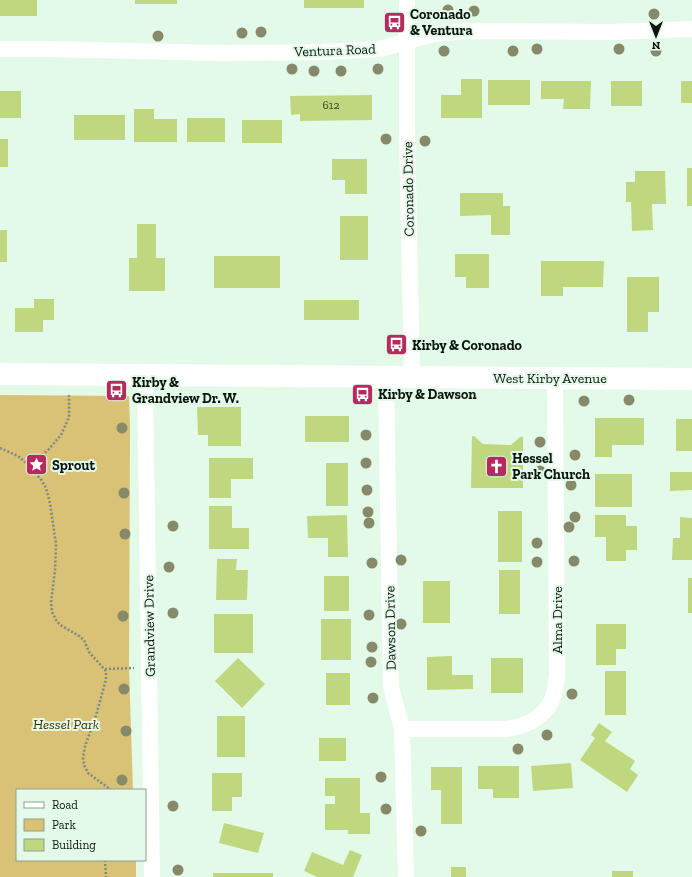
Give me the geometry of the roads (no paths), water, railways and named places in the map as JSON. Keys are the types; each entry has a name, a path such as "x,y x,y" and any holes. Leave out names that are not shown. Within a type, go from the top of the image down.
{"main road":[{"name":"West Kirby Avenue","path":"0,374 692,379"}],"street":[{"name":"Coronado Drive","path":"408,0 407,131 412,377"},
{"name":"Ventura Road","path":"0,49 222,53 322,52 380,49 434,34 467,31 612,32 690,28"},
{"name":"Grandview Drive","path":"145,375 152,877"},
{"name":"Dawson Drive","path":"386,377 391,687 402,729 406,877"},
{"name":"Alma Drive","path":"402,729 505,729 520,726 530,722 542,714 554,696 557,676 555,378"}],"place":[{"name":"Coronado & Ventura","path":"395,22"},
{"name":"Kirby & Coronado","path":"397,345"},
{"name":"Kirby & Grandview Dr. W.","path":"116,390"},
{"name":"Kirby & Dawson","path":"362,394"},
{"name":"Sprout","path":"37,465"},
{"name":"Hessel Park Church","path":"497,466"}],"park label":[{"name":"Hessel Park","path":"66,724"}]}
